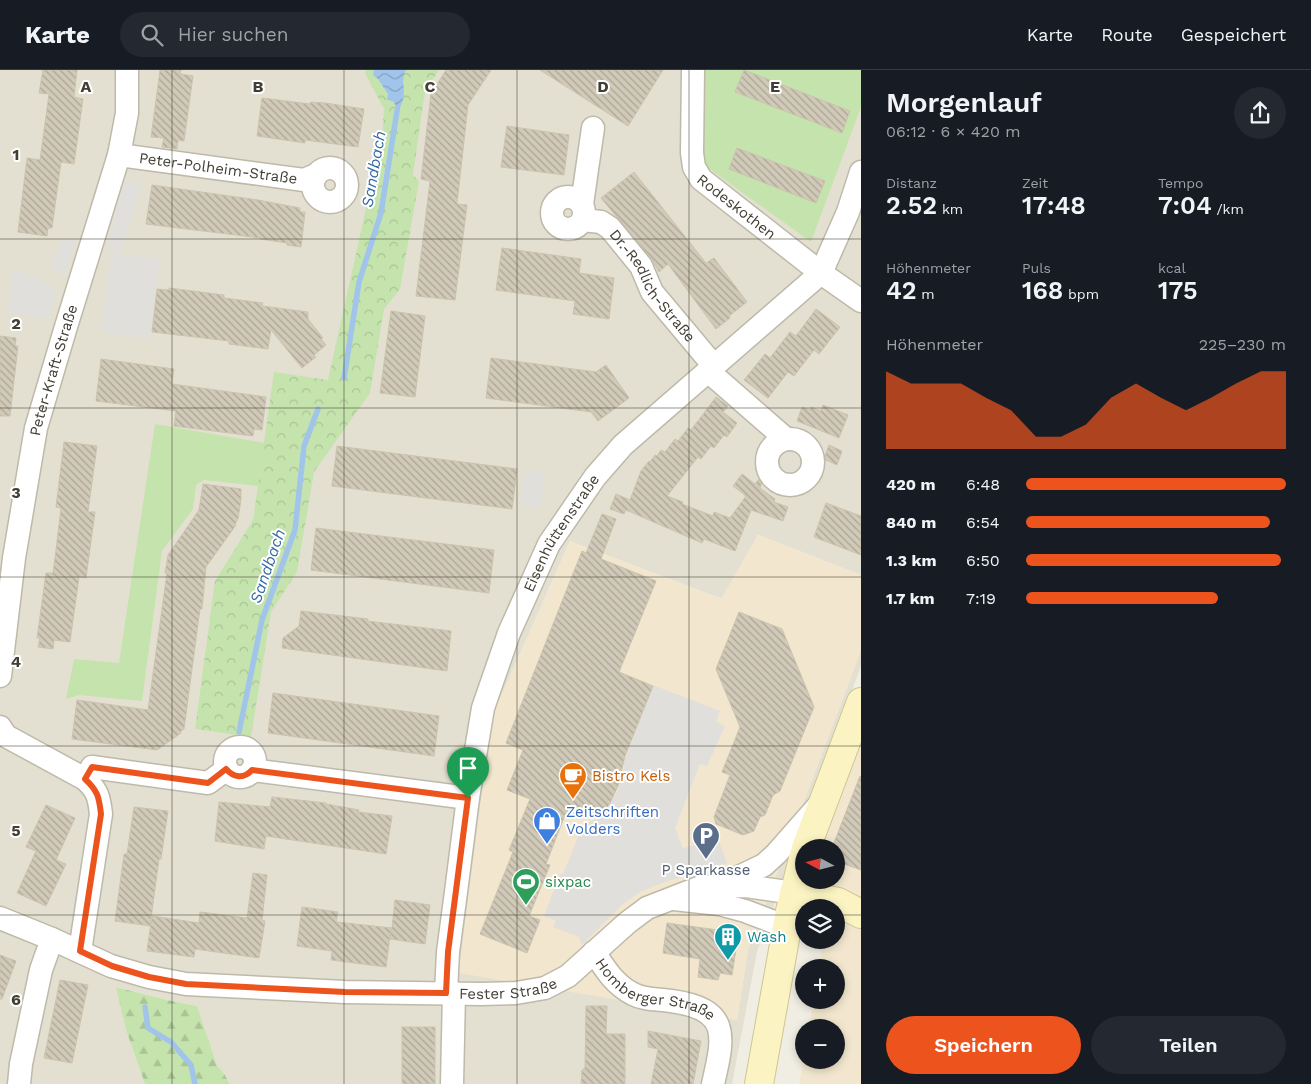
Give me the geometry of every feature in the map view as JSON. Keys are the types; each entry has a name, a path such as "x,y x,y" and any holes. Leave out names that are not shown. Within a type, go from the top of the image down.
{"main road":[{"path":"809,839 861,702"},
{"path":"758,1084 795,927 795,889"},
{"path":"794,893 838,902 861,914"},
{"path":"845,924 861,920"}],"street":[{"name":"Peter-Kraft-Straße","path":"0,676 14,558 36,428 64,330 119,154 127,113 127,70"},
{"name":"Rodeskothen","path":"693,70 692,154 694,167 701,179 821,273 861,300"},
{"name":"Dr.-Redlich-Straße","path":"593,128 583,212 610,228 641,266 652,292 711,368 786,439"},
{"name":"Peter-Polheim-Straße","path":"119,154 304,180 316,175"},
{"name":"Eisenhüttenstraße","path":"452,1084 448,952 468,798 483,708 509,633 549,544 596,477 623,446 821,273 848,212 861,172"},
{"path":"0,727 6,736 85,779 95,788 99,799 101,814 80,951"},
{"path":"85,779 92,767 208,783 226,769 226,756 232,749 238,747 252,753 255,761 252,770 468,798"},
{"name":"Fester Straße","path":"721,886 764,865 776,854 822,801"},
{"name":"Fester Straße","path":"0,918 112,966 149,977 186,984 345,992 516,993 545,988 568,976 627,923 647,908 701,887 746,886 794,893"},
{"name":"Fester Straße","path":"670,899 719,904 795,927"},
{"path":"19,1084 21,1064 40,970 52,939"},
{"name":"Homberger Straße","path":"594,952 605,970 619,985 635,995 686,1003 710,1014 717,1023 721,1034 721,1049 713,1084"}],"shaded area":[{"path":"0,70 861,70 861,575 758,535 722,599 570,541 492,717 459,972 737,1020 748,950 861,650 861,666 798,839 795,839 795,848 757,952 732,1084 230,1084 223,1072 217,1067 197,1006 117,987 126,1030 145,1084 0,1084"},
{"path":"125,180 141,185 121,251 106,247"},
{"path":"62,238 77,240 66,275 51,270"},
{"path":"111,253 160,259 149,339 101,332"},
{"path":"14,267 56,288 49,319 7,312"},
{"path":"525,471 545,474 540,507 521,504"},
{"path":"758,535 861,575 861,650 748,950 737,1020 459,973 492,717 570,541 721,599"},
{"path":"653,685 720,711 716,722 725,726 707,766 700,764 675,828 683,848 718,839 727,863 665,882 640,892 623,904 582,945 579,937 553,927 556,921 544,916 560,874 563,874 583,824 601,818 617,792 623,765"},
{"path":"861,702 861,1084 799,1084 802,1069 845,1069 845,1019 810,1019 812,1009 845,1009 845,959 821,959 819,949 845,949 845,899 797,899 794,893 797,889 845,889 845,839 809,839"}],"green space":[{"path":"366,70 439,70 425,91 413,175 419,181 400,289 384,309 370,393 314,472 297,572 271,612 251,737 195,729 215,581 253,520 274,372 328,380 382,136 384,109 365,73"},
{"path":"698,70 861,70 861,107 811,242 700,162"},
{"path":"155,424 265,443 258,486 204,480 196,485 193,509 162,551 142,701 79,695 66,699 74,659 119,663"},
{"path":"116,987 197,1006 217,1066 230,1084 145,1084 126,1030"}],"water":[{"path":"374,70 406,70 403,77 404,95 400,111 397,111 394,102 387,99 388,94 373,75"}],"building":[{"path":"43,70 77,70 74,97 83,99 74,164 61,162 52,228 48,228 47,236 18,232 27,158 40,160 49,94 39,93"},
{"path":"160,70 181,70 180,74 193,76 184,141 178,140 177,149 162,147 164,138 151,137"},
{"path":"446,70 491,70 468,105 457,204 467,205 455,300 416,296 430,181 421,179 431,94"},
{"path":"540,70 663,70 628,126"},
{"path":"744,70 850,111 842,133 735,92"},
{"path":"262,98 310,104 311,102 325,103 364,109 358,147 305,140 305,143 257,136"},
{"path":"507,126 569,135 564,175 501,167"},
{"path":"737,148 825,181 816,203 729,169"},
{"path":"634,172 706,263 714,258 747,302 716,329 668,264 659,272 651,258 601,198"},
{"path":"152,185 300,208 300,212 305,212 301,247 260,238 146,224"},
{"path":"502,248 581,259 579,273 614,278 609,319 573,314 575,301 496,290"},
{"path":"169,288 224,295 224,298 263,303 262,306 308,312 308,319 323,338 321,339 326,345 314,355 316,357 302,368 271,330 268,349 229,344 229,341 152,332 157,289 169,290"},
{"path":"816,309 840,327 819,354 814,350 794,376 788,372 768,398 744,380 765,354 770,358 790,332 796,336"},
{"path":"391,311 425,316 415,397 380,393"},
{"path":"0,336 16,338 15,346 18,346 10,416 0,416"},
{"path":"491,358 596,372 606,365 629,398 598,421 591,412 486,398"},
{"path":"101,359 174,369 172,384 266,397 262,430 254,429 253,436 174,426 176,411 96,401"},
{"path":"716,397 728,406 723,412 737,423 727,437 724,435 714,448 711,446 701,459 698,457 667,496 713,516 714,512 730,518 746,496 733,486 742,474 755,484 760,478 763,479 760,488 775,499 774,502 788,507 783,521 751,510 735,551 704,539 702,543 626,510 624,514 610,509 616,494 630,500 641,471 649,461 655,455 657,456 661,450 665,452 675,439 678,441 688,428 691,430"},
{"path":"823,405 848,415 839,438 797,421 802,407 810,410 811,407 821,411"},
{"path":"64,442 97,446 88,512 95,512 86,578 79,577 70,642 54,640 53,649 38,647 40,638 37,638 46,573 53,573 61,508 56,507"},
{"path":"829,445 842,451 837,465 824,459"},
{"path":"337,446 517,469 512,509 332,486"},
{"path":"203,484 241,489 241,500 236,525 206,567 202,609 200,609 184,729 157,750 72,739 77,700 148,710 168,555 199,510"},
{"path":"826,503 861,516 861,555 814,537"},
{"path":"602,514 616,519 601,559 656,581 619,672 653,686 625,756 618,786 609,805 602,812 590,817 565,815 546,864 550,865 529,916 540,920 527,953 480,934 513,852 509,850 530,799 507,790 523,750 506,743 582,551 586,553"},
{"path":"316,528 494,550 489,593 311,570"},
{"path":"301,611 451,631 447,671 282,648 283,638 299,626"},
{"path":"739,612 782,629 814,707 780,791 773,795 765,815 760,817 754,831 743,835 716,824 714,817 730,775 722,772 740,727 716,669"},
{"path":"273,693 439,716 434,756 268,733"},
{"path":"860,776 861,870 845,864 845,839 836,839"},
{"path":"272,797 326,803 359,810 358,812 392,816 386,854 266,836 264,849 215,841 219,802 270,807"},
{"path":"46,805 75,818 56,860 66,864 46,906 17,893 36,851 26,847"},
{"path":"134,807 168,811 150,926 115,921 124,854 127,854"},
{"path":"253,873 267,875 262,920 265,921 259,958 195,949 194,957 147,951 152,916 199,923 200,912 247,918"},
{"path":"395,900 430,905 425,944 390,939 391,929 386,967 331,960 332,951 297,946 302,907 338,912 336,922 392,928"},
{"path":"667,923 725,931 723,947 736,949 732,975 720,973 718,980 698,977 700,959 663,953"},
{"path":"0,955 16,961 2,999 0,999"},
{"path":"60,980 88,985 72,1063 44,1058"},
{"path":"586,1006 607,1006 606,1034 625,1034 625,1084 581,1084 582,1070 585,1068"},
{"path":"402,1027 435,1027 435,1084 402,1084"},
{"path":"648,1031 701,1041 693,1084 651,1084 658,1049 648,1047"}],"waterway":[{"name":"Sandbach","path":"344,378 359,282 381,213 397,111"},
{"name":"Sandbach","path":"239,732 262,620 295,530 304,446 318,409"},
{"name":"Sandbach","path":"145,1007 148,1028 171,1042 191,1065 195,1084"}],"place":[{"name":"Bistro Kels","path":"573,800"},
{"name":"Zeitschriften Volders","path":"547,845"},
{"name":"P Sparkasse","path":"706,860"},
{"name":"sixpac","path":"526,906"},
{"name":"Wash","path":"728,961"}],"route":[{"path":"92,767 208,783 226,769 236,776 243,777 252,770 468,798 448,952 446,993 345,992 186,984 149,977 112,966 80,951 101,814 95,788 85,779 92,767"}]}
